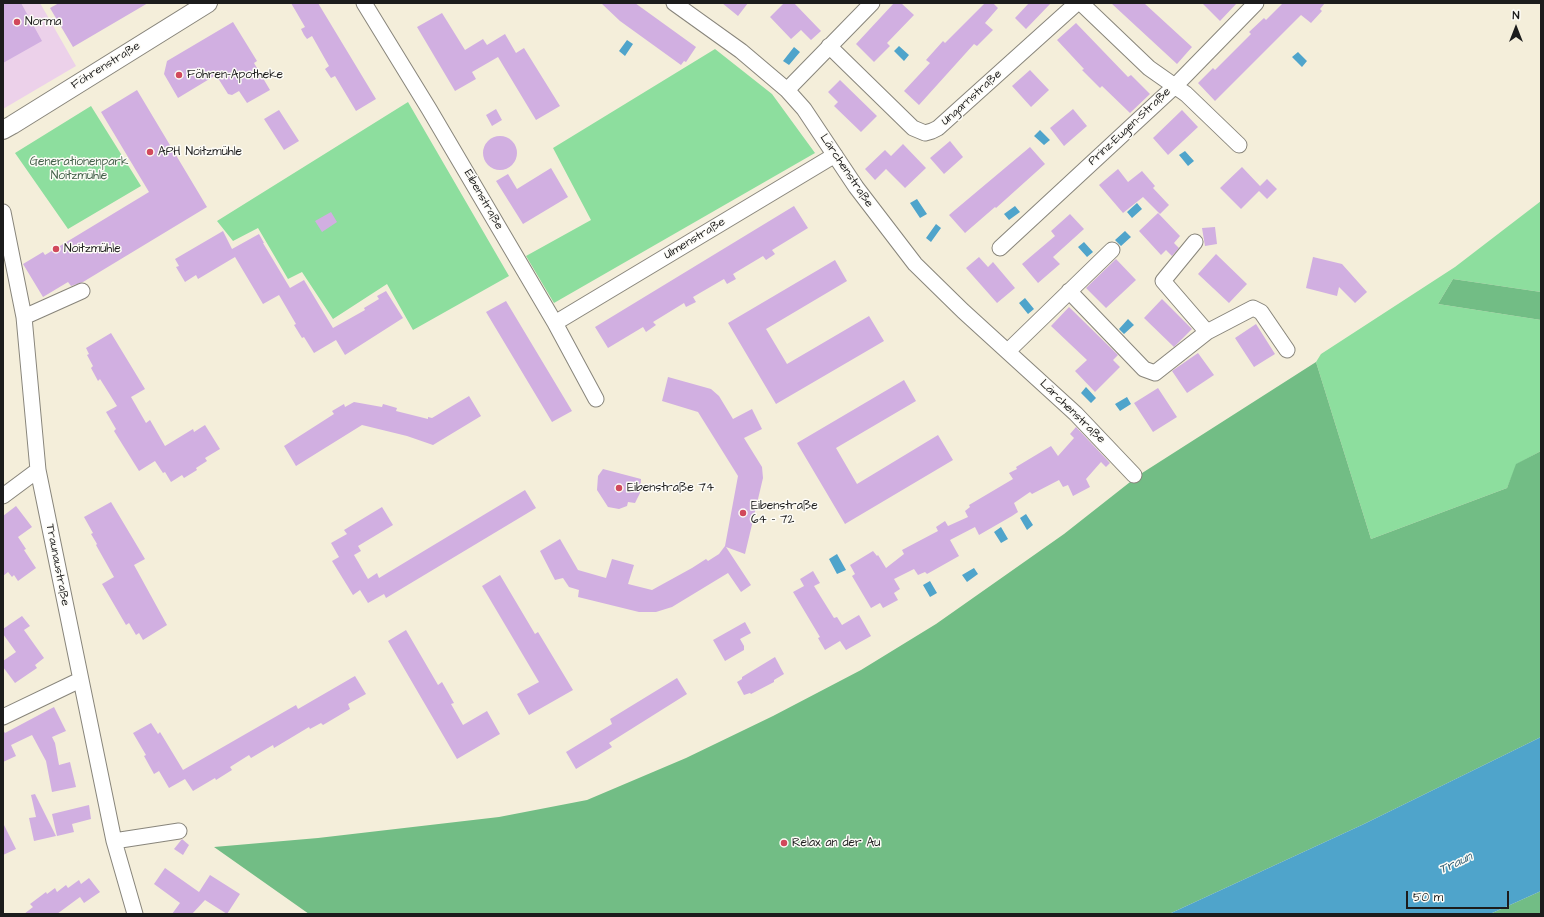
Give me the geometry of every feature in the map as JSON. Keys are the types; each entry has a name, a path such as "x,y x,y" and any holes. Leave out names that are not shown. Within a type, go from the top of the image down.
{"street":[{"name":"Föhrenstraße","path":"3,130 12,126 208,3"},
{"name":"Eibenstraße","path":"364,3 429,109 555,323 596,399"},
{"name":"Lärchenstraße","path":"674,3 741,51 787,90 804,108 856,187 914,264 1076,414 1134,475"},
{"path":"787,90 872,3"},
{"name":"Ungarnstraße","path":"829,46 914,128 925,133 938,128 1077,3"},
{"path":"1081,3 1149,68 1186,94 1239,145"},
{"name":"Prinz-Eugen-Straße","path":"1000,248 1175,86 1256,3"},
{"name":"Ulmenstraße","path":"555,323 834,155"},
{"name":"Traunaustraße","path":"3,212 24,317 38,470 114,841 132,913"},
{"path":"1195,242 1163,281 1207,332"},
{"path":"1008,351 1112,250"},
{"path":"24,317 82,291"},
{"path":"1069,291 1144,369 1155,373 1207,332 1252,308 1261,312 1288,350"},
{"path":"3,496 38,470"},
{"path":"3,717 80,680"},
{"path":"114,841 179,831"}],"shaded area":[{"path":"3,3 40,3 76,66 3,109"}],"green space":[{"path":"715,49 772,94 815,153 554,303 526,256 591,220 553,148"},
{"path":"408,102 509,276 413,330 387,284 333,319 302,272 288,279 258,228 233,241 217,221"},
{"name":"Generationenpark Noitzmühle","path":"91,106 141,186 68,229 15,153"},
{"path":"1541,201 1541,292 1453,279 1438,304 1541,320 1541,451 1517,464 1507,488 1371,539 1316,362 1321,354 1455,267"},
{"path":"1453,279 1541,292 1541,320 1438,304"},
{"path":"1316,362 1371,539 1507,488 1516,464 1541,451 1541,737 1364,824 1169,914 309,914 214,847 318,838 499,817 587,800 686,758 773,716 861,670 936,624 1064,534 1139,475"},
{"path":"1541,891 1541,914 1490,914"}],"water":[{"path":"627,40 633,44 625,56 619,51"},
{"path":"899,46 909,55 904,61 894,51"},
{"path":"794,47 800,52 789,65 783,61"},
{"path":"1298,52 1307,61 1302,67 1292,57"},
{"path":"1040,130 1050,140 1044,145 1034,136"},
{"path":"1185,151 1194,161 1188,166 1179,155"},
{"path":"917,199 927,214 920,218 910,203"},
{"path":"1137,203 1142,209 1132,218 1127,212"},
{"path":"1015,206 1020,212 1009,220 1004,214"},
{"path":"936,224 941,228 931,242 926,238"},
{"path":"1125,231 1131,237 1121,246 1115,240"},
{"path":"1084,242 1093,252 1087,257 1078,247"},
{"path":"1025,298 1034,309 1028,314 1019,303"},
{"path":"1128,319 1134,325 1124,334 1119,329"},
{"path":"1086,387 1096,398 1091,403 1081,393"},
{"path":"1127,397 1131,404 1120,411 1115,404"},
{"path":"1026,514 1033,525 1027,530 1020,518"},
{"path":"1001,527 1008,539 1001,543 994,532"},
{"path":"837,554 846,570 837,574 829,559"},
{"path":"974,568 978,574 967,582 962,575"},
{"path":"930,581 937,593 930,597 923,585"},
{"name":"Traun","path":"1541,737 1541,891 1490,914 1169,914 1364,824"}],"building":[{"name":"Norma","path":"3,3 21,3 42,41 3,63"},
{"path":"59,3 148,3 73,47 50,8"},
{"path":"291,3 318,3 376,99 356,111 335,76 331,78 325,69 329,66 312,36 307,39 304,35 301,29 305,27"},
{"path":"601,3 635,3 696,47 686,62 684,61 681,65 620,21"},
{"path":"722,3 748,3 738,16"},
{"path":"784,3 794,3 821,31 811,40 801,30 791,39 770,17"},
{"path":"894,3 901,3 914,15 887,43 890,46 874,62 856,44"},
{"path":"985,3 993,3 998,8 985,23 993,30 977,46 974,44 919,105 904,91 930,63 926,60 943,41 945,43"},
{"path":"1029,3 1051,3 1026,29 1015,18"},
{"path":"1111,3 1144,3 1192,47 1177,64"},
{"path":"1202,3 1237,3 1220,21"},
{"path":"1283,3 1325,3 1320,9 1322,11 1311,23 1301,15 1215,101 1198,83 1213,68 1215,70 1251,34 1249,32 1264,18 1266,20"},
{"path":"442,13 465,50 483,39 487,45 505,34 516,53 524,48 560,106 536,120 498,57 472,72 476,79 455,91 417,27"},
{"path":"233,22 257,61 254,63 270,90 247,103 239,91 232,95 228,94 216,75 178,98 164,74 167,61"},
{"path":"1076,23 1128,77 1131,75 1150,94 1130,113 1102,86 1100,88 1082,70 1084,69 1057,40"},
{"path":"1030,70 1049,90 1031,107 1012,86"},
{"path":"840,80 877,116 861,132 834,106 838,102 828,92"},
{"name":"APH Noitzmühle","path":"137,90 207,207 83,282 71,286 68,282 43,297 23,264 43,252 45,255 149,192 101,112"},
{"path":"496,109 502,120 492,126 486,115"},
{"path":"1073,109 1087,126 1064,146 1050,128"},
{"path":"279,110 299,141 284,150 264,119"},
{"path":"1182,110 1198,127 1168,155 1153,138"},
{"path":"503,136 510,138 515,143 517,153 515,163 510,168 497,170 490,168 485,163 483,150 485,143 490,138"},
{"path":"950,141 963,157 944,174 930,158"},
{"path":"903,144 926,168 905,188 886,169 875,180 865,169 885,150 891,156"},
{"path":"1030,147 1045,164 996,208 995,207 965,233 949,215"},
{"path":"1242,167 1260,186 1267,179 1277,189 1267,199 1259,191 1241,209 1220,188"},
{"path":"551,168 568,197 523,224 496,181 508,174 517,189"},
{"path":"1118,169 1128,182 1142,171 1155,186 1153,188 1169,205 1160,214 1143,197 1123,213 1099,185"},
{"path":"794,206 808,228 772,250 775,254 766,260 763,256 733,274 736,279 727,284 724,279 693,297 696,302 686,307 684,303 653,322 656,325 646,332 643,327 608,348 595,327"},
{"path":"331,212 337,222 322,232 315,221"},
{"path":"1158,213 1180,236 1174,243 1179,248 1172,256 1166,250 1161,255 1139,231"},
{"path":"1070,214 1084,229 1053,257 1060,264 1038,283 1022,264 1055,236 1051,231"},
{"path":"1215,227 1217,244 1205,246 1202,228"},
{"path":"223,231 232,249 259,234 290,288 304,280 333,328 365,310 364,308 379,299 377,296 386,291 403,318 345,355 336,340 314,353 294,325 296,324 279,295 263,304 235,257 198,279 196,275 185,282 176,267 179,266 175,259"},
{"path":"1216,254 1247,284 1229,303 1198,274"},
{"path":"979,257 988,267 993,262 1015,288 997,303 966,268"},
{"path":"1313,257 1342,264 1367,292 1355,303 1339,287 1337,296 1306,288"},
{"path":"1116,259 1136,280 1106,308 1086,288"},
{"path":"835,260 847,281 766,329 787,364 869,316 884,341 776,404 728,323"},
{"path":"1162,299 1192,329 1174,347 1144,318"},
{"path":"506,301 572,411 552,422 486,312"},
{"path":"1069,307 1118,355 1113,360 1120,367 1095,392 1075,371 1087,360 1051,326"},
{"path":"1256,324 1275,354 1254,367 1235,338"},
{"path":"111,333 145,389 131,397 146,423 150,420 165,446 193,429 194,432 205,425 220,449 205,458 207,461 196,468 197,470 184,478 182,475 171,482 165,472 163,473 155,461 139,471 114,431 116,429 106,412 117,406 100,379 98,381 91,368 93,366 87,355 89,354 86,348"},
{"path":"1198,353 1214,375 1187,393 1172,371"},
{"path":"668,377 711,389 719,396 733,419 752,409 762,429 744,438 762,467 763,478 745,554 726,547 751,585 741,592 728,573 672,607 656,612 639,612 578,597 579,590 569,587 563,578 555,580 540,551 560,539 578,570 606,578 612,559 634,565 628,584 652,590 706,559 708,561 719,554 725,546 738,476 698,412 662,401"},
{"path":"904,380 916,401 836,448 857,484 938,435 953,460 845,524 797,443"},
{"path":"1158,388 1177,417 1153,432 1134,403"},
{"path":"469,396 481,416 433,445 407,436 362,425 296,466 284,446 334,414 332,411 344,404 345,407 354,402 382,407 383,404 397,408 396,411 428,419 428,417 432,418"},
{"path":"1076,427 1110,463 1106,467 1101,462 1086,479 1090,487 1073,496 1068,485 1063,487 1059,480 1032,494 1030,492 1014,503 1018,512 1012,516 979,535 975,527 950,540 959,556 927,574 925,572 918,575 914,569 894,579 900,589 894,593 898,600 883,608 880,603 871,608 852,576 855,574 850,565 873,551 877,556 878,555 886,568 904,554 902,550 938,531 936,527 945,521 948,526 968,517 965,511 970,507 969,505 1013,479 1009,473 1017,469 1016,467 1051,446 1058,456 1074,438 1070,434"},
{"name":"Eibenstraße 74","path":"603,469 641,479 640,493 635,503 628,502 627,506 619,509 608,507 597,490 598,476"},
{"path":"525,490 536,508 386,598 384,594 368,603 360,590 353,595 332,561 339,557 331,543 347,534 344,530 382,507 393,525 358,546 361,551 354,555 368,579 377,573 379,578"},
{"path":"111,502 145,559 134,565 167,625 143,640 139,633 136,635 129,623 126,625 102,584 114,577 96,545 97,544 91,534 93,533 84,517"},
{"path":"16,506 32,527 18,537 26,549 24,550 36,568 18,581 14,575 12,577 8,572 3,576 3,516"},
{"path":"813,571 820,583 814,586 834,618 837,617 842,625 859,615 871,636 846,650 840,641 825,650 818,638 820,637 793,592 804,586 800,579"},
{"path":"500,575 535,634 538,632 573,690 529,715 517,694 539,682 482,586"},
{"path":"22,616 30,626 24,630 44,658 35,665 37,668 15,683 3,667 3,661 16,652 3,634 3,629"},
{"path":"745,622 751,633 740,639 744,646 744,650 725,661 713,640"},
{"path":"406,630 438,685 442,682 454,703 451,704 463,725 487,711 500,734 457,759 388,641"},
{"path":"775,657 784,674 774,680 774,682 751,694 744,695 737,682 742,679 742,677"},
{"path":"355,676 366,694 348,704 350,709 323,725 321,723 310,729 309,727 274,748 273,745 251,758 249,755 230,767 232,770 216,780 215,778 193,791 185,779 169,788 159,771 154,774 144,756 146,755 133,733 151,723 158,734 160,732 183,770 296,705 298,709"},
{"path":"677,678 687,694 609,743 612,747 576,769 566,752 612,724 610,719"},
{"path":"54,707 66,731 52,737 55,743 59,765 70,762 76,787 52,792 46,761 32,735 11,745 16,756 3,762 3,730 5,733"},
{"path":"35,794 56,836 34,841 29,818 36,817 31,795"},
{"path":"89,805 91,819 72,824 74,832 57,836 52,814"},
{"path":"3,823 16,849 3,855"},
{"path":"182,839 189,845 183,855 174,849"},
{"path":"165,868 199,892 210,875 240,894 227,914 205,900 192,914 172,914 180,903 154,884"},
{"path":"89,878 100,892 84,903 80,897 57,914 24,914 33,907 30,904 46,892 47,894 55,888 57,892 66,885 68,888 79,880 81,884"}],"place":[{"name":"Norma","path":"17,22"},
{"name":"Föhren-Apotheke","path":"179,75"},
{"name":"APH Noitzmühle","path":"150,152"},
{"name":"Noitzmühle","path":"56,249"},
{"name":"Eibenstraße 74","path":"619,488"},
{"name":"Eibenstraße 64 - 72","path":"743,513"},
{"name":"Relax an der Au","path":"784,843"}]}
